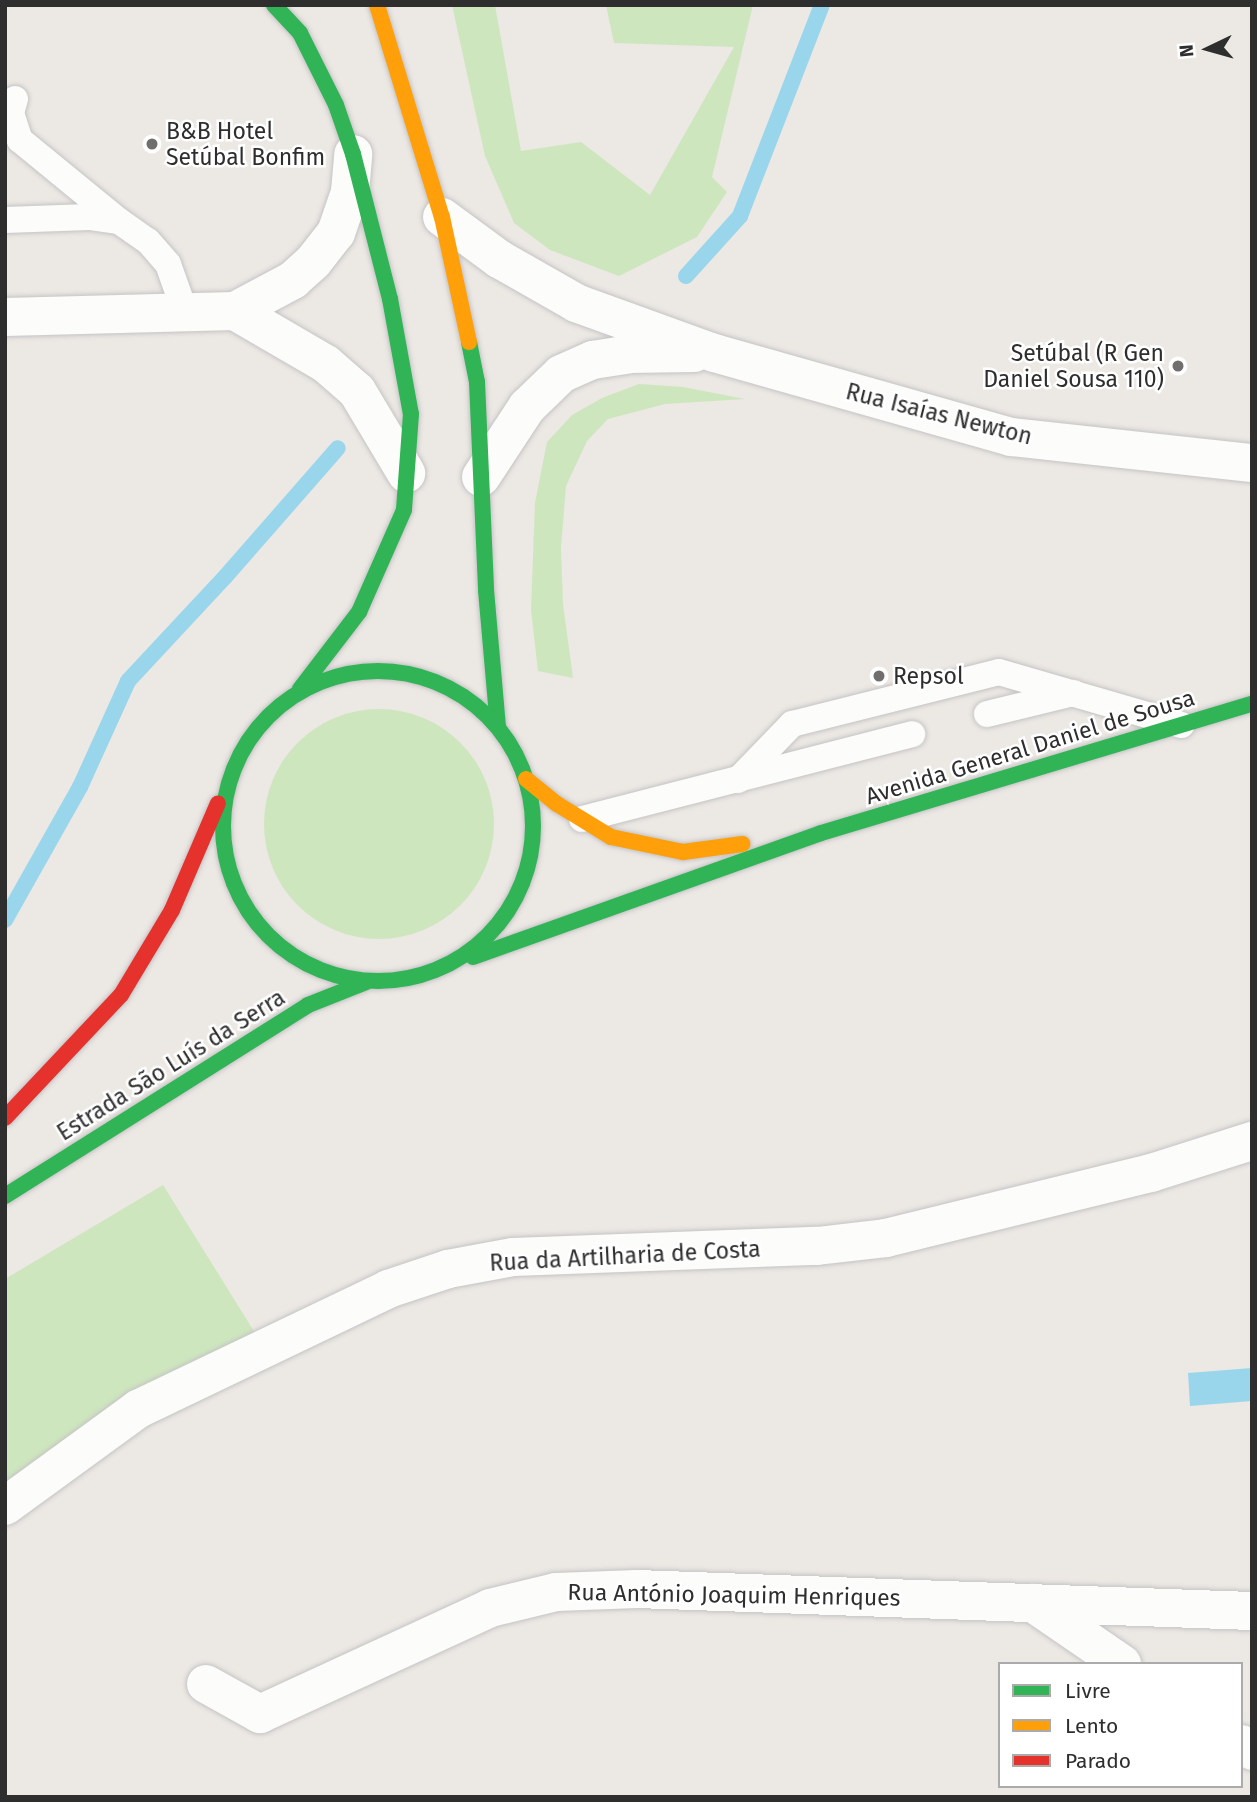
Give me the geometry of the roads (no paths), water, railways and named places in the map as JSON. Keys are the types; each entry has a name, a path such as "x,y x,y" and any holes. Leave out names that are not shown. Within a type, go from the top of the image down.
{"main road":[{"path":"5,1118 121,995 172,910 230,775 256,727 300,689 359,612 404,510 411,414 390,299 353,154 336,105 300,33 274,5"},
{"path":"377,5 442,217 477,382 490,655 498,726 526,779 534,836 525,878 499,925 461,959 415,978"},
{"path":"300,689 358,670 419,674 451,687 498,726"},
{"name":"Avenida General Daniel de Sousa","path":"821,833 1252,704"},
{"path":"230,775 221,828 230,878 254,922 278,946 319,971 366,982 415,978 821,833"},
{"path":"526,779 557,804 611,837 683,852 821,833"},
{"name":"Estrada São Luís da Serra","path":"5,1196 308,1005 366,982"}],"street":[{"path":"5,317 235,311 293,279 313,262 336,233 350,192 353,154"},
{"name":"Rua Isaías Newton","path":"442,217 499,259 576,303 715,353 1011,437 1252,463"},
{"path":"235,311 327,364 357,391 406,474"},
{"name":"Rua Isaías Newton","path":"481,477 527,407 561,374 593,359 629,354 715,353"},
{"name":"Rua da Artilharia de Costa","path":"5,1506 138,1409 388,1289 448,1269 513,1257 817,1246 886,1238 1151,1174 1252,1141"},
{"name":"Rua António Joaquim Henriques","path":"206,1684 260,1714 490,1608 556,1592 637,1589 1252,1611"},
{"path":"1033,1603 1119,1662"}],"lane":[{"path":"15,99 12,113 20,140 119,221 148,241 168,264 185,312"},
{"path":"5,220 89,217 119,221"},
{"path":"738,780 792,724 999,672 1181,725"},
{"path":"987,714 1075,693"},
{"path":"582,820 912,734"}],"water":[{"path":"1252,1368 1252,1401 1190,1406 1188,1373"}],"waterway":[{"path":"686,276 740,216 822,5"},
{"path":"5,920 80,787 128,681 225,577 338,448"}],"place":[{"name":"B&B Hotel Setúbal Bonfim","path":"152,144"},
{"name":"Setúbal (R Gen Daniel Sousa 110)","path":"1178,366"},
{"name":"Repsol","path":"879,676"}]}
